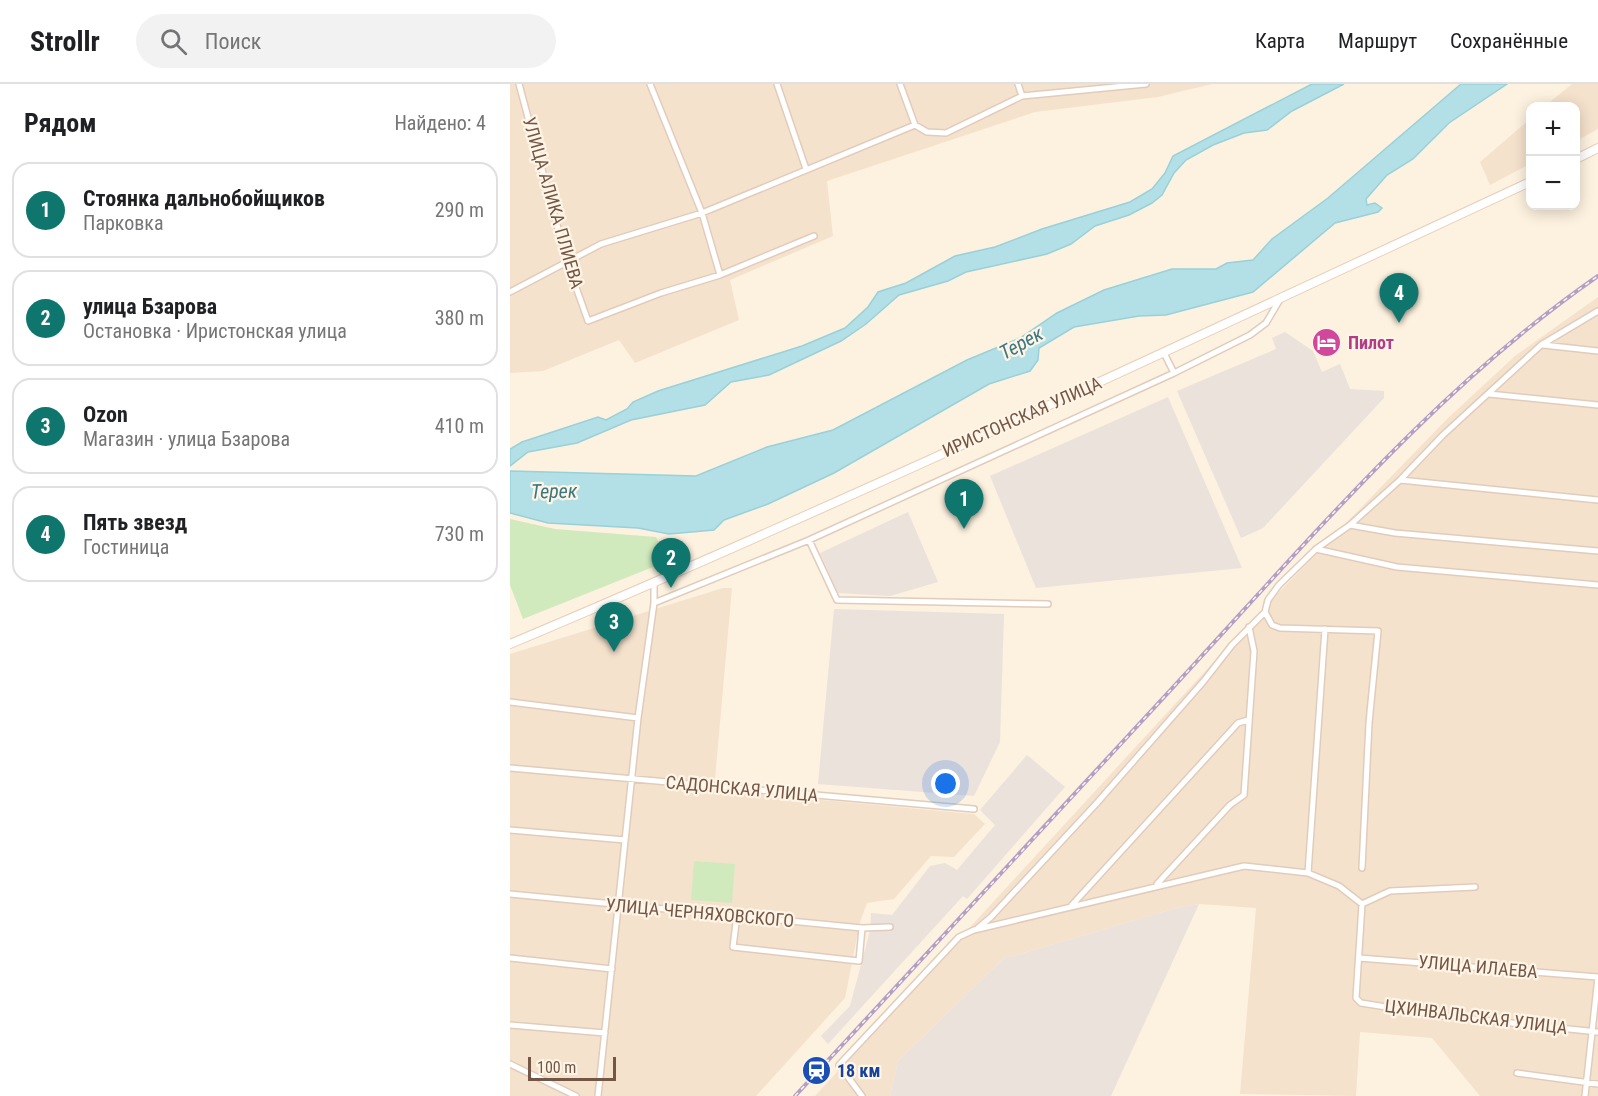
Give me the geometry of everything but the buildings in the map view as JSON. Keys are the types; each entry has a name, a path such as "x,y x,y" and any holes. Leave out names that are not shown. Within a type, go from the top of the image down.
{"main road":[{"path":"1580,157 1598,148"},
{"name":"ИРИСТОНСКАЯ УЛИЦА","path":"510,644 654,583 1279,301 1526,184"}],"street":[{"name":"УЛИЦА АЛИКА ПЛИЕВА","path":"519,84 567,262 588,321 661,293 720,275"},
{"path":"650,84 702,213 720,275 814,237"},
{"path":"777,84 806,169"},
{"path":"900,84 915,125 927,132 946,133 1022,96 1146,84"},
{"path":"1018,84 1022,96"},
{"path":"510,292 601,244 702,213 915,125"},
{"path":"654,603 809,540 1174,373 1250,335 1266,323 1279,301"},
{"path":"974,930 991,917 1096,804 1249,627 1265,612 1278,585 1316,549 1350,525 1400,480 1541,345 1598,311"},
{"path":"1541,345 1598,351"},
{"path":"1164,353 1174,373"},
{"path":"1489,394 1598,405"},
{"path":"1400,480 1598,500"},
{"path":"1350,525 1395,533 1598,551"},
{"path":"809,540 837,600 1048,604"},
{"path":"1316,549 1397,567 1598,585"},
{"path":"598,1096 638,718 654,603 654,583"},
{"path":"1265,612 1272,625 1280,628 1378,631 1369,723 1362,868"},
{"path":"1156,885 1230,805 1244,795 1254,651 1249,627"},
{"path":"1308,873 1325,629"},
{"path":"510,702 638,718"},
{"path":"1071,906 1238,723 1248,720"},
{"name":"САДОНСКАЯ УЛИЦА","path":"510,768 974,809"},
{"path":"510,830 625,840"},
{"path":"862,1096 839,1065 959,937 974,930 1156,885 1244,866 1308,873 1339,886 1362,904"},
{"path":"1362,904 1390,891 1475,887"},
{"name":"УЛИЦА ЧЕРНЯХОВСКОГО","path":"510,894 862,928 890,927"},
{"path":"1359,957 1362,904"},
{"path":"737,915 733,947 859,961 862,928"},
{"name":"УЛИЦА ИЛАЕВА","path":"1359,957 1598,977"},
{"name":"ЦХИНВАЛЬСКАЯ УЛИЦА","path":"1359,957 1356,998 1360,1003 1443,1017 1598,1032"},
{"path":"510,958 612,969"},
{"path":"1585,1096 1598,977"},
{"path":"510,1025 605,1033"},
{"path":"510,1064 576,1096"},
{"path":"1517,1073 1598,1084"}],"shaded area":[{"path":"510,84 1212,84 1158,97 1035,112 827,181 833,236 730,280 739,320 635,363 619,340 543,371 510,373"},
{"path":"1572,84 1598,84 1598,129 1580,139 1580,102 1550,102"},
{"path":"1526,122 1526,166 1490,185 1480,162"},
{"path":"1598,297 1598,1096 1480,1096 1432,1038 1360,1032 1356,1096 1240,1094 1256,908 1199,904 1176,908 1003,959 898,1061 890,1096 815,1096 1255,617 1447,419 1515,356"},
{"path":"1285,332 1313,351 1322,372 1340,364 1350,389 1384,391 1384,398 1263,528 1241,538 1177,391 1276,349 1272,338"},
{"path":"1168,397 1242,568 1036,588 990,476"},
{"path":"908,512 938,582 890,596 838,593 820,553"},
{"path":"723,588 732,588 714,790 974,814 985,824 954,857 931,856 894,899 867,903 860,922 845,998 756,1096 510,1096 510,654"},
{"path":"834,609 1004,614 1000,742 974,796 818,784"},
{"path":"1027,755 1065,787 967,899 963,896 828,1044 821,1036 850,1006 870,931 871,913 892,915 930,866 945,863 957,870 995,825 980,810"},
{"path":"1199,904 1111,1096 890,1096 898,1061 1003,959 1176,908"}],"green space":[{"path":"510,519 555,529 656,537 668,561 523,619 510,585"},
{"path":"694,861 735,864 732,903 691,900"}],"water":[{"path":"1312,84 1344,84 1292,111 1267,130 1244,133 1213,145 1186,160 1174,173 1162,195 1152,203 1129,215 1095,226 1071,244 1047,254 966,272 948,281 899,295 866,324 841,341 769,375 731,382 705,405 631,420 577,443 528,452 510,466 510,449 522,442 598,417 606,420 627,409 633,402 658,391 802,346 845,328 868,307 878,292 906,283 955,256 995,247 1042,229 1130,202 1152,189 1165,173 1173,156"},
{"name":"Терек","path":"1461,84 1507,84 1449,123 1413,159 1387,175 1366,199 1367,205 1375,203 1382,208 1378,212 1335,223 1253,292 1166,315 1139,316 1074,327 1039,348 1038,360 1030,371 989,384 834,473 768,504 724,520 714,530 669,534 638,528 548,523 510,513 510,471 696,476 767,447 833,430 967,360 1020,338 1057,313 1104,290 1172,269 1216,269 1227,263 1253,260 1272,239 1328,198"}],"railway":[{"path":"795,1096 1388,456 1489,361 1542,317 1598,276"}],"place":[{"name":"Пять звезд","path":"1399,323"},
{"name":"Пилот","path":"1327,343"},
{"name":"Стоянка дальнобойщиков","path":"964,529"},
{"name":"улица Бзарова","path":"671,588"},
{"name":"Ozon","path":"614,652"},
{"name":"18 км","path":"816,1071"}]}
